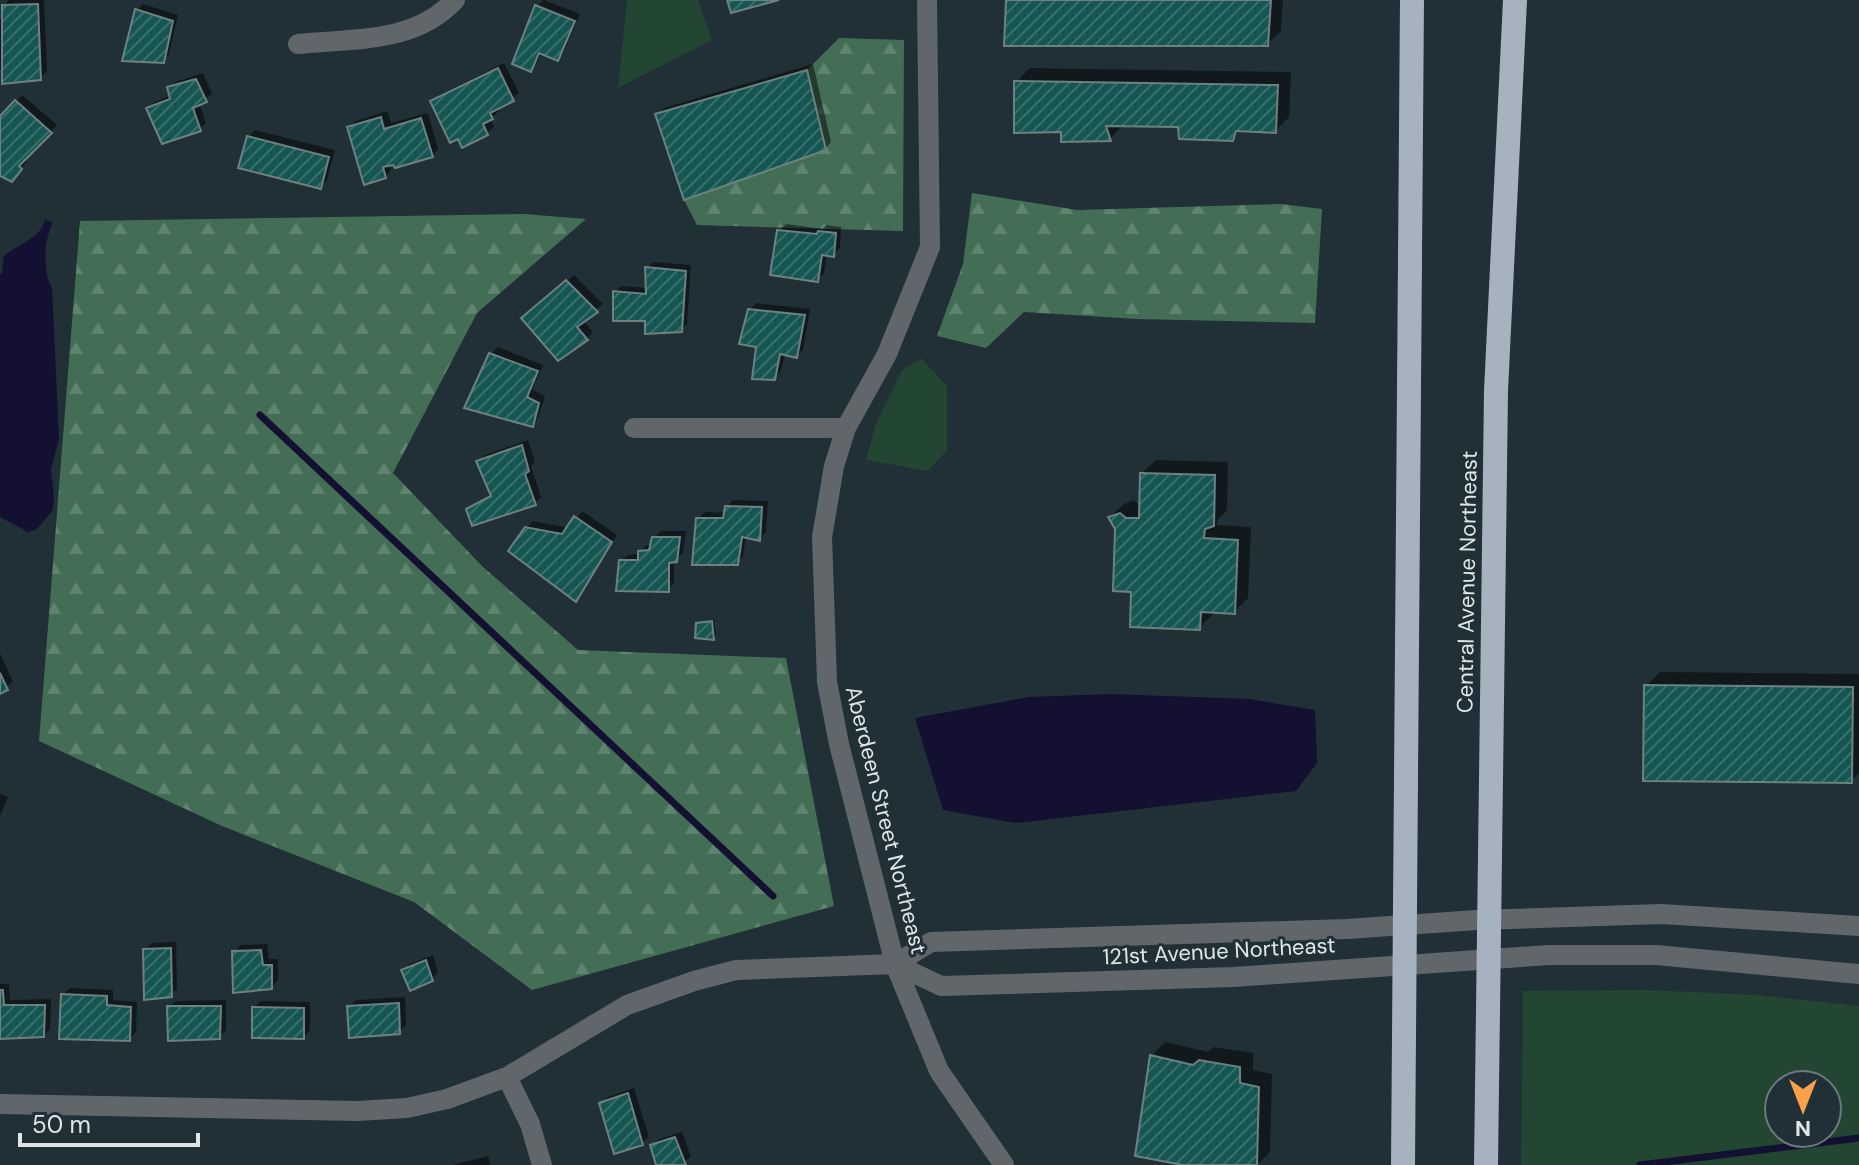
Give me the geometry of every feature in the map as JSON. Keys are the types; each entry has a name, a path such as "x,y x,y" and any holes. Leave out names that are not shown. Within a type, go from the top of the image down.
{"highway":[{"path":"1403,1165 1412,0"},
{"name":"Central Avenue Northeast","path":"1486,1165 1496,391 1515,0"}],"street":[{"path":"298,44 417,29 441,15 455,0"},
{"name":"Aberdeen Street Northeast","path":"927,0 930,247 887,354 846,428 834,466 822,537 827,682 839,744 895,964 939,1071 1004,1165"},
{"path":"634,428 846,428"},
{"name":"121st Avenue Northeast","path":"895,964 931,942 1347,929 1548,917 1661,914 1859,926"},
{"name":"121st Avenue Northeast","path":"0,1104 358,1111 407,1108 447,1099 507,1077 627,1005 736,970 895,964 941,986 1234,977 1549,955 1656,955 1859,974"},
{"path":"507,1077 530,1124 542,1165"}],"green space":[{"path":"627,0 698,0 712,40 618,88"},
{"path":"839,38 904,40 903,231 697,225 684,200 825,150 807,70"},
{"path":"972,193 1077,210 1281,204 1322,209 1315,323 1137,319 1024,312 986,348 937,336 963,264"},
{"path":"524,214 586,219 477,313 393,473 483,567 578,650 786,658 834,906 532,990 414,902 222,826 39,741 80,221"},
{"path":"921,358 947,386 947,450 928,471 866,460 876,423 902,370"},
{"path":"1645,990 1758,995 1859,1006 1859,1165 1521,1165 1523,991"}],"shaded area":[{"path":"45,220 53,222 46,246 46,264 52,288 59,439 51,469 52,511 36,530 28,532 0,517 0,274 4,256 39,232"},
{"path":"1110,694 1249,699 1315,710 1317,763 1296,791 1015,823 943,810 915,718 1029,697"}],"building":[{"path":"727,0 779,0 731,13"},
{"path":"1006,0 1271,0 1268,46 1004,46"},
{"path":"38,4 41,80 2,84 2,5"},
{"path":"535,5 575,21 558,61 539,53 531,72 512,64"},
{"path":"135,9 173,21 164,63 122,61"},
{"path":"498,68 514,101 490,113 493,119 483,124 488,135 462,148 458,139 450,143 430,101"},
{"path":"807,70 826,150 684,200 655,114"},
{"path":"196,79 207,102 193,108 201,131 162,144 146,108 170,99 167,87"},
{"path":"1014,81 1278,85 1276,133 1236,131 1233,141 1179,139 1178,127 1106,126 1111,141 1061,142 1061,132 1014,133"},
{"path":"15,100 52,133 19,166 22,169 12,182 0,176 0,116"},
{"path":"381,117 384,129 421,118 433,157 395,168 393,165 383,167 386,178 364,185 347,127"},
{"path":"247,136 329,157 321,189 238,168"},
{"path":"777,230 836,233 834,257 822,255 818,282 770,275"},
{"path":"645,267 686,271 682,332 645,334 645,321 613,321 613,291 646,294"},
{"path":"566,280 598,312 577,327 588,340 558,361 521,318"},
{"path":"748,309 805,315 797,358 780,354 775,380 752,379 756,347 739,344"},
{"path":"489,353 538,371 527,397 539,403 533,427 464,408"},
{"path":"522,445 529,471 525,474 536,505 472,526 466,509 491,496 476,461"},
{"path":"1140,473 1215,475 1214,526 1205,529 1204,538 1238,540 1235,614 1201,612 1200,630 1130,627 1131,592 1113,591 1115,529 1108,517 1120,513 1126,518 1139,518"},
{"path":"725,506 762,507 760,541 742,537 738,565 692,565 696,518 723,518"},
{"path":"574,516 612,542 576,602 508,551 525,527 562,534"},
{"path":"652,537 680,537 677,562 669,563 669,592 616,591 619,560 638,560 638,551 649,550"},
{"path":"712,621 714,640 695,638 696,623"},
{"path":"0,673 8,690 0,694"},
{"path":"1644,685 1853,687 1852,783 1643,781"},
{"path":"171,948 172,997 144,1000 143,949"},
{"path":"261,950 263,965 272,965 272,989 233,993 232,951"},
{"path":"426,960 433,981 410,991 401,970"},
{"path":"0,990 3,990 4,1005 45,1005 44,1037 0,1039"},
{"path":"61,994 107,996 107,1005 131,1007 130,1041 59,1039"},
{"path":"399,1003 400,1034 349,1038 347,1006"},
{"path":"167,1006 221,1006 220,1039 168,1041"},
{"path":"252,1007 304,1008 304,1039 252,1038"},
{"path":"1150,1055 1193,1065 1199,1060 1240,1067 1240,1083 1259,1087 1257,1165 1183,1165 1135,1156"},
{"path":"628,1093 643,1145 614,1154 599,1103"},
{"path":"675,1137 686,1165 656,1165 650,1145"}],"waterway":[{"path":"260,415 773,896"},
{"path":"1640,1165 1859,1138"}]}
